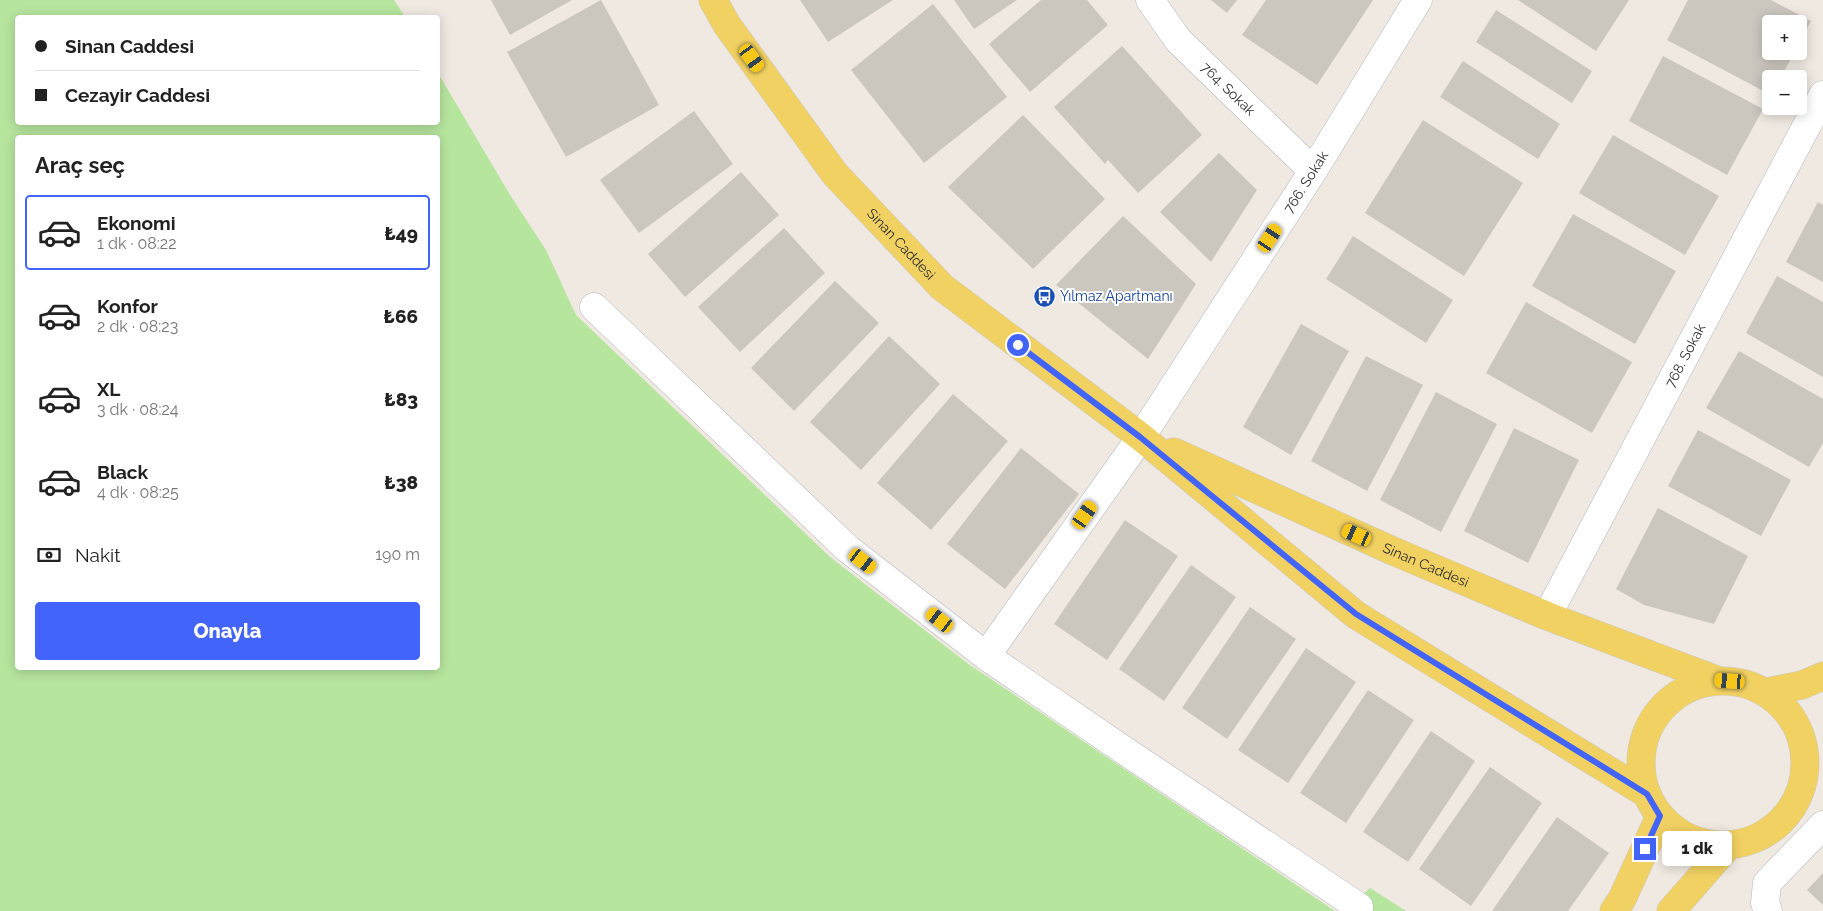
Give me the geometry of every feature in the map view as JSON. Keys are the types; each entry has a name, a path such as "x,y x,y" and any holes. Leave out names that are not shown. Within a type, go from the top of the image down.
{"main road":[{"name":"Sinan Caddesi","path":"713,0 728,25 835,174 942,287 1140,437 1356,614 1654,805"},
{"name":"Sinan Caddesi","path":"1140,437 1393,552 1548,616 1717,680"},
{"path":"1766,692 1802,685 1823,676"},
{"path":"1794,806 1803,782 1806,756 1800,731 1786,709 1766,692 1743,682 1717,680 1692,686 1670,700 1653,719 1643,743 1641,769 1654,805 1680,833 1704,843 1729,845 1755,840 1776,826 1823,774"},
{"path":"1614,911 1622,899 1654,805"},
{"path":"1671,911 1729,845"}],"street":[{"name":"764. Sokak","path":"1150,0 1178,40 1312,171"},
{"name":"766. Sokak","path":"986,656 1140,437 1312,171 1418,0"},
{"name":"768. Sokak","path":"1548,616 1823,95"},
{"path":"594,307 848,550 986,656 1139,761 1359,907"},
{"path":"1768,911 1764,903 1767,883 1823,825"}],"green space":[{"path":"0,0 394,0 404,15 15,15 15,125 440,125 440,76 510,195 546,250 576,315 830,557 967,663 1335,911 0,911"},
{"path":"1370,888 1406,911 1344,911"}],"building":[{"path":"491,0 572,0 510,35"},
{"path":"601,0 659,105 566,157 507,52"},
{"path":"800,0 893,0 828,42"},
{"path":"954,0 1017,0 974,29"},
{"path":"1041,0 1087,0 1108,25 1030,92 989,44"},
{"path":"1211,0 1237,0 1227,13"},
{"path":"1266,0 1373,0 1317,85 1242,35"},
{"path":"1518,0 1629,0 1596,51"},
{"path":"1688,0 1771,0 1800,15 1762,15 1762,60 1790,60 1785,70 1762,70 1762,90 1667,40"},
{"path":"933,4 1007,97 924,163 851,70"},
{"path":"1496,10 1592,71 1572,103 1476,42"},
{"path":"1807,19 1811,21 1807,29"},
{"path":"1122,46 1202,135 1138,193 1108,160 1105,164 1054,107"},
{"path":"1663,56 1762,108 1727,175 1629,121"},
{"path":"1463,61 1560,124 1538,159 1440,97"},
{"path":"694,111 733,164 639,233 600,180"},
{"path":"1023,115 1105,199 1033,269 948,187"},
{"path":"1423,120 1523,183 1464,276 1365,213"},
{"path":"1613,135 1719,196 1685,255 1579,193"},
{"path":"1219,153 1257,190 1211,262 1160,212"},
{"path":"741,172 779,215 685,297 648,254"},
{"path":"1818,202 1823,205 1823,282 1786,262"},
{"path":"1573,214 1676,271 1635,344 1532,286"},
{"path":"1123,216 1196,284 1148,359 1056,285"},
{"path":"784,228 825,273 740,352 698,307"},
{"path":"1353,236 1453,300 1426,343 1326,279"},
{"path":"1777,276 1823,302 1823,377 1746,333"},
{"path":"835,281 879,323 794,411 751,368"},
{"path":"1526,302 1632,362 1592,433 1486,373"},
{"path":"1301,324 1349,351 1291,455 1243,427"},
{"path":"889,336 940,384 861,470 810,422"},
{"path":"1739,351 1823,399 1823,443 1809,467 1706,408"},
{"path":"1366,356 1423,385 1367,491 1311,461"},
{"path":"1436,392 1497,424 1441,532 1380,500"},
{"path":"953,394 1008,441 931,530 877,483"},
{"path":"1514,428 1579,460 1528,563 1464,531"},
{"path":"1698,430 1791,480 1761,536 1668,486"},
{"path":"1021,448 1079,494 1005,589 947,544"},
{"path":"1658,508 1748,556 1714,624 1644,605 1616,589"},
{"path":"1125,520 1178,556 1107,660 1054,624"},
{"path":"1191,565 1236,597 1164,701 1119,669"},
{"path":"1250,607 1296,639 1227,739 1182,708"},
{"path":"1306,648 1356,682 1288,783 1238,750"},
{"path":"1368,690 1414,720 1346,823 1300,793"},
{"path":"1431,731 1475,761 1408,862 1363,832"},
{"path":"1490,767 1542,803 1471,906 1419,869"},
{"path":"1557,817 1609,853 1568,911 1492,911"},
{"path":"1823,873 1823,905 1807,890"}],"place":[{"name":"Yılmaz Apartmanı","path":"1044,296"}],"route":[{"path":"1018,345 1140,437 1356,614 1647,794 1660,816 1645,849"}]}
